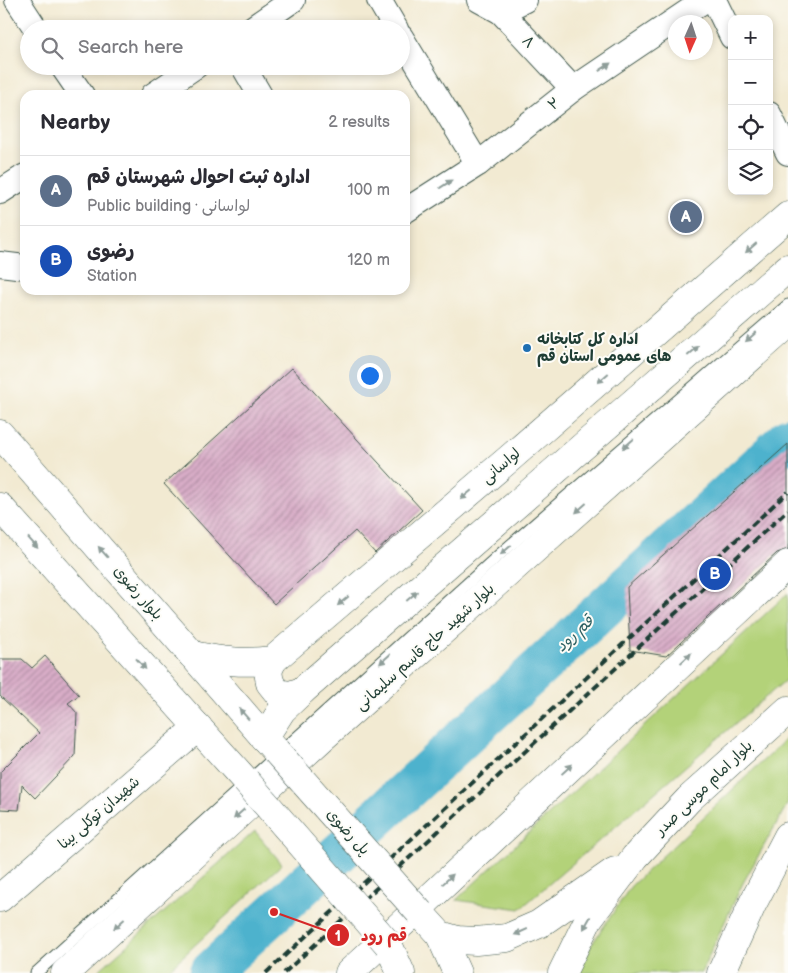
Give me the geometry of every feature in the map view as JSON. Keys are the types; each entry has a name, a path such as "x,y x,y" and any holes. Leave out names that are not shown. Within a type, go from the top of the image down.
{"main road":[{"name":"لواسانی","path":"273,660 510,458 788,216"},
{"path":"270,744 282,710 302,691 788,268"},
{"name":"بلوار شهید حاج قاسم سلیمانی","path":"65,973 321,739 788,324"},
{"name":"بلوار رضوی","path":"0,434 270,744"},
{"path":"0,507 246,781 388,944 401,973"},
{"path":"349,973 788,564"},
{"path":"192,655 229,662 250,663 273,660"},
{"path":"273,660 268,671 270,683 278,693 290,696 302,691"},
{"name":"بلوار امام موسی صدر","path":"562,973 589,918 635,857 689,799 788,710"},
{"name":"شهیدان توکلی بینا","path":"0,898 198,728"},
{"name":"پل رضوی","path":"270,744 440,935 458,973"},
{"path":"721,973 752,903 788,836"},
{"path":"440,935 457,940 476,941 507,938 539,924 635,857"}],"street":[{"path":"0,11 16,0 30,20"},
{"path":"264,20 293,0"},
{"path":"379,0 391,20"},
{"name":"۸","path":"480,0 501,12 573,89"},
{"path":"501,12 525,0"},
{"name":"۲","path":"410,208 478,164 573,89 705,0"},
{"path":"714,0 728,29"},
{"path":"410,52 478,164"},
{"path":"68,75 79,90"},
{"path":"160,90 183,75"},
{"path":"248,75 257,90"},
{"path":"773,122 788,153"},
{"path":"0,192 20,179"},
{"path":"0,264 20,266"}],"lane":[{"path":"36,973 500,555 788,305"}],"green space":[{"path":"788,593 788,678 520,909 456,900"},
{"path":"788,737 788,803 743,883 701,973 578,973 592,944 631,886"},
{"path":"255,831 282,864 165,973 96,973"}],"building":[{"path":"292,368 422,510 375,553 355,531 274,604 164,484"},
{"path":"788,444 788,549 777,553 666,656 630,650 627,587"},
{"path":"45,656 79,695 68,703 77,713 75,756 35,798 22,785 19,810 0,809 0,772 39,733 0,696 0,659 22,659 32,668"}],"waterway":[{"name":"قم رود","path":"209,973 788,438"}],"railway":[{"path":"266,973 788,492"},
{"path":"284,973 788,510"}],"place":[{"name":"اداره ثبت احوال شهرستان قم","path":"686,217"},
{"name":"اداره کل کتابخانه های عمومی استان قم","path":"527,348"},
{"name":"رضوی","path":"715,574"},
{"name":"قم رود","path":"274,912"}]}
